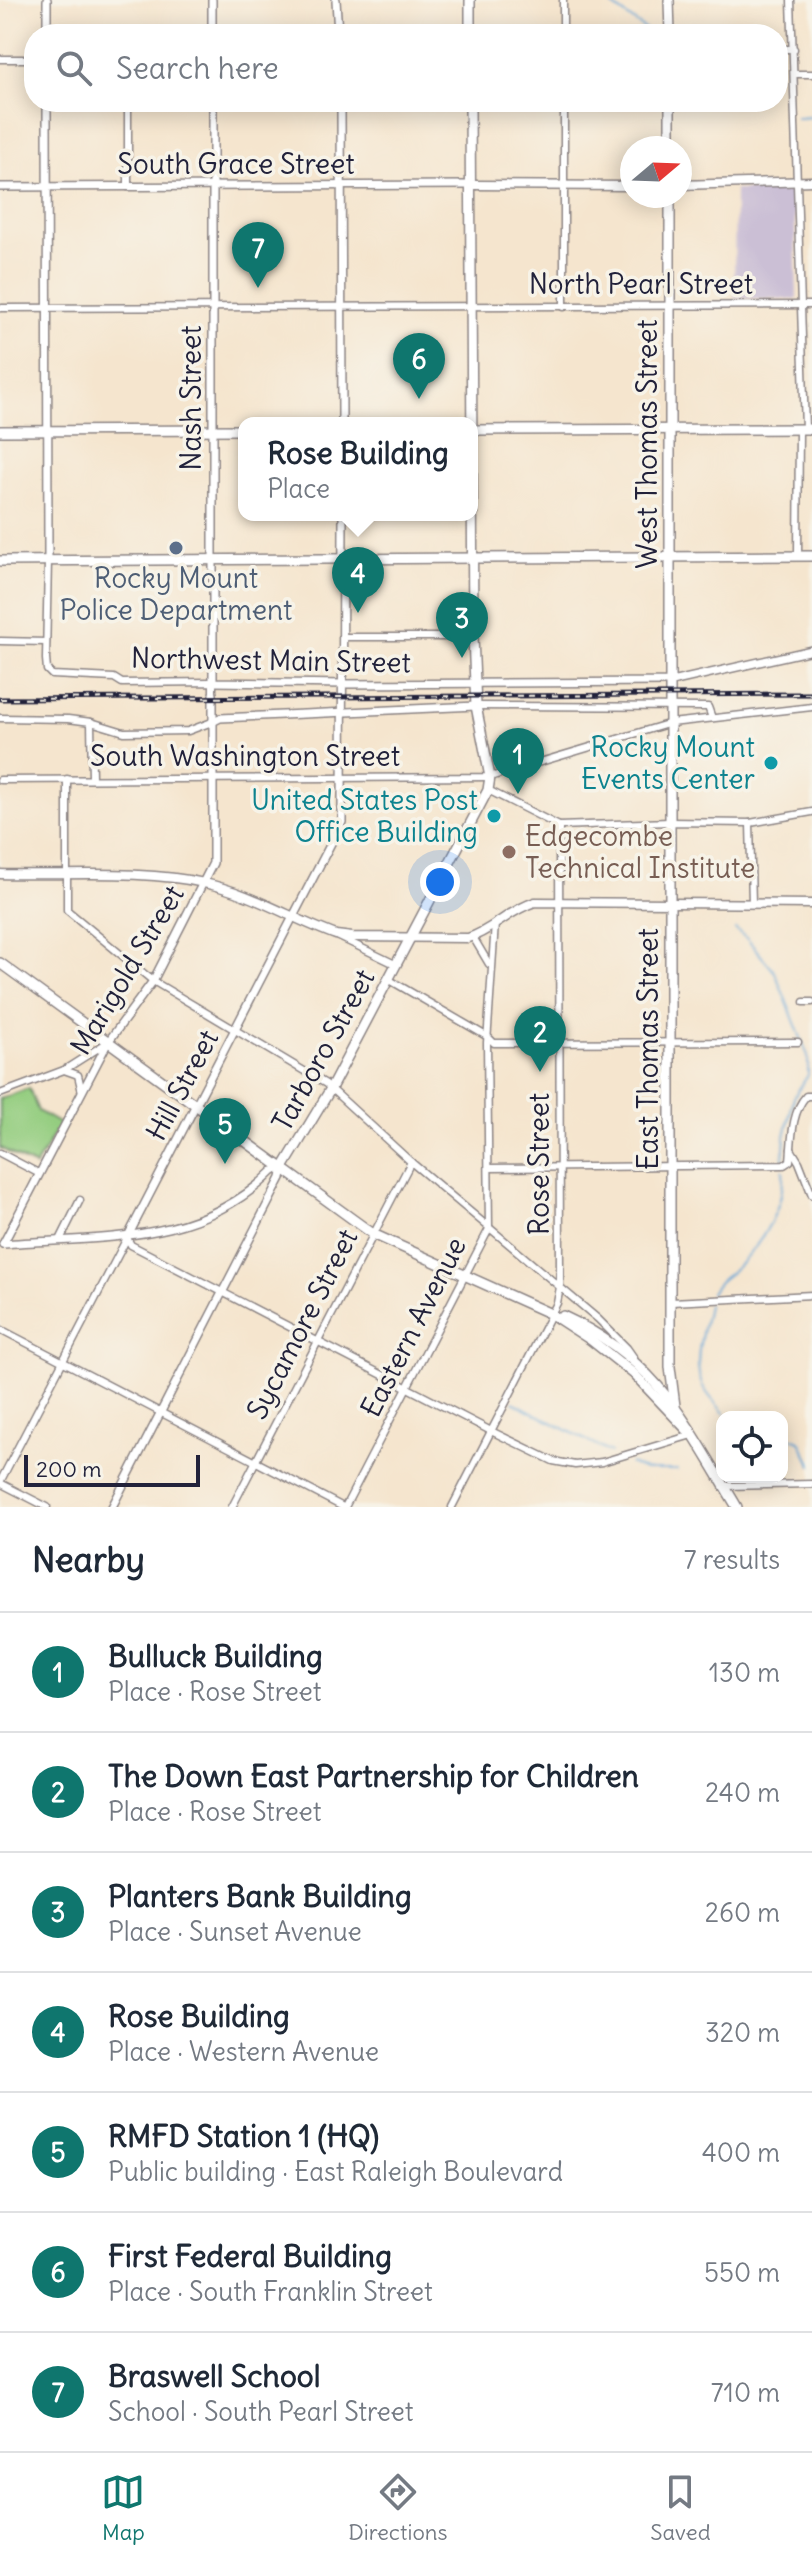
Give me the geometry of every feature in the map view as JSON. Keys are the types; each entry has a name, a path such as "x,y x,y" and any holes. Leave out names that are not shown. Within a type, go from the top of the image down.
{"main road":[{"path":"470,0 470,24"},
{"path":"669,0 670,24"},
{"name":"Tarboro Street","path":"470,112 473,417"},
{"path":"670,112 670,136"},
{"path":"692,185 812,181"},
{"path":"472,185 620,186"},
{"name":"West Thomas Street","path":"670,208 671,687"},
{"path":"478,430 805,429"},
{"path":"0,431 238,430"},
{"name":"Tarboro Street","path":"283,1168 330,1090 488,790 490,777 476,706 473,521"},
{"path":"0,561 812,556"},
{"name":"East Thomas Street","path":"671,687 670,1367 675,1406"},
{"path":"0,874 144,876 204,883 237,893 336,935 408,938 473,937 520,906 535,902 812,904"},
{"path":"0,963 373,1234 551,1314 605,1350 634,1374 692,1435"},
{"path":"551,1314 592,1330 636,1362 656,1382 675,1406 737,1507"},
{"path":"634,1374 656,1382 666,1377 670,1367"}],"street":[{"path":"47,0 47,24"},
{"path":"212,0 212,24"},
{"path":"336,0 337,24"},
{"path":"563,0 563,24"},
{"path":"791,0 805,429 798,556"},
{"path":"788,49 794,49"},
{"path":"0,59 24,59"},
{"path":"795,74 812,74"},
{"path":"0,641 46,642 47,112"},
{"path":"128,112 128,187"},
{"name":"Nash Street","path":"213,112 213,694"},
{"path":"341,112 342,417"},
{"path":"564,112 564,307"},
{"name":"South Grace Street","path":"0,187 472,185"},
{"name":"North Pearl Street","path":"0,308 812,305"},
{"name":"Hill Street","path":"0,1482 342,822 343,521"},
{"path":"344,637 473,637"},
{"name":"Northwest Main Street","path":"46,642 47,670 56,677 114,678 122,683 213,682 344,689 671,687 812,650"},
{"name":"Marigold Street","path":"1,1246 108,1042 153,981 213,863 213,694"},
{"path":"0,718 91,722 124,732 188,731 220,718 476,706 671,705 708,707 712,718"},
{"name":"South Washington Street","path":"0,780 490,777 671,723 812,707"},
{"path":"91,722 92,779"},
{"path":"67,779 67,910 153,981 326,1084 411,1162 620,1340 636,1362"},
{"path":"488,790 559,826 750,823 812,812"},
{"path":"750,823 752,904"},
{"name":"Rose Street","path":"452,1507 551,1314 560,1287 559,826"},
{"name":"Eastern Avenue","path":"344,1507 489,1229 488,1037 495,923"},
{"path":"336,935 395,964"},
{"path":"473,937 490,968"},
{"path":"387,979 497,1044 798,1042"},
{"path":"0,1094 64,1070 108,1042"},
{"path":"64,1070 78,1075 82,1092"},
{"path":"489,1168 784,1165 790,1161 797,1111 803,1098 811,1096"},
{"path":"791,1149 812,1195"},
{"path":"0,1153 38,1173"},
{"name":"Sycamore Street","path":"232,1507 411,1162"},
{"path":"1,1246 127,1238 192,1223 217,1212 273,1171 283,1168"},
{"name":"Tarboro Street","path":"112,1507 281,1178 283,1168"},
{"path":"60,1240 80,1200"},
{"path":"127,1238 131,1245 547,1458 575,1465 602,1462 692,1435"},
{"path":"671,1302 812,1295"},
{"path":"0,1329 344,1507"},
{"path":"0,1482 47,1507"},
{"path":"724,1486 812,1484"}],"shaded area":[{"path":"794,189 797,299 734,298 735,190"}],"green space":[{"path":"29,1088 38,1111 60,1124 35,1167 0,1148 0,1099"}],"waterway":[{"path":"605,0 638,24"},
{"path":"797,118 812,117"},
{"path":"735,929 775,972 808,1056 808,1075 794,1097 783,1160"},
{"path":"711,1293 764,1235 781,1197 783,1170"},
{"path":"708,1305 700,1344 699,1373 706,1391 723,1411"},
{"path":"513,1402 611,1453"},
{"path":"788,1436 800,1441 812,1466"},
{"path":"630,1464 645,1470 677,1470"}],"railway":[{"path":"0,699 812,694"}],"place":[{"name":"Braswell School","path":"258,288"},
{"name":"First Federal Building","path":"419,399"},
{"name":"Rocky Mount Police Department","path":"176,548"},
{"name":"Rose Building","path":"358,613"},
{"name":"Planters Bank Building","path":"462,658"},
{"name":"Rocky Mount Events Center","path":"771,763"},
{"name":"Bulluck Building","path":"518,794"},
{"name":"United States Post Office Building","path":"494,816"},
{"name":"Edgecombe Technical Institute","path":"509,852"},
{"name":"The Down East Partnership for Children","path":"540,1072"},
{"name":"RMFD Station 1 (HQ)","path":"225,1164"}]}
